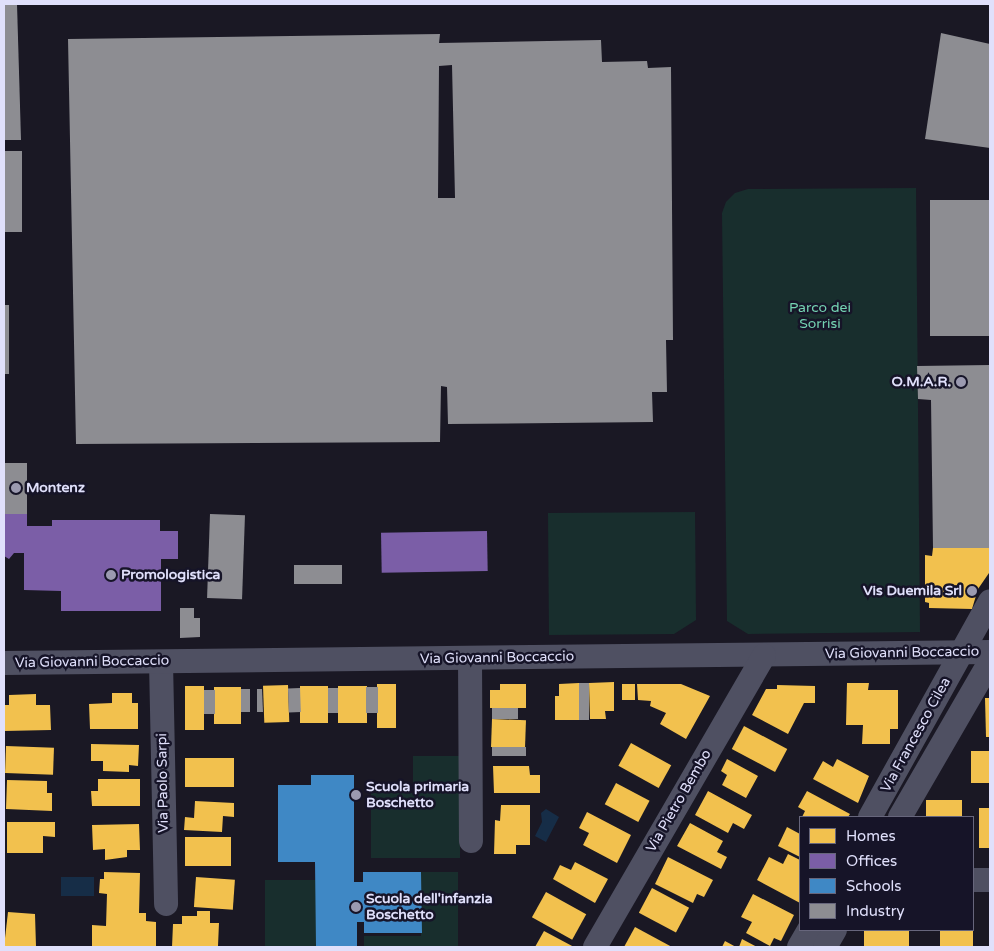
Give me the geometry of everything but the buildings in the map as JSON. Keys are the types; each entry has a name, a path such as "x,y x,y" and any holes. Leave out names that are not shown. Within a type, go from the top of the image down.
{"street":[{"name":"Via Francesco Cilea","path":"871,816 990,601"},
{"name":"Via Giovanni Boccaccio","path":"4,663 990,652"},
{"name":"Via Pietro Bembo","path":"595,947 764,654"},
{"path":"470,658 471,840"},
{"name":"Via Paolo Sarpi","path":"161,662 166,904"},
{"name":"Via Francesco Cilea","path":"901,816 990,662"},
{"path":"974,880 990,880"},
{"path":"799,947 808,931"},
{"path":"825,947 834,931"}],"green space":[{"name":"Parco dei Sorrisi","path":"916,188 920,632 748,634 727,621 722,213 726,202 735,193 748,189"},
{"path":"695,512 696,620 674,634 549,635 548,513"},
{"path":"413,756 460,756 460,858 371,858 371,793 413,793"},
{"path":"421,872 458,872 458,947 364,947 364,936 421,936"},
{"path":"265,880 316,880 316,947 265,947"}],"water":[{"path":"546,809 559,817 546,842 535,836 542,822 541,813"},
{"path":"61,877 94,877 94,896 61,896"}],"place":[{"name":"O.M.A.R.","path":"961,382"},
{"name":"Montenz","path":"16,488"},
{"name":"Promologistica","path":"111,575"},
{"name":"Vis Duemila Srl","path":"972,591"},
{"name":"Scuola primaria Boschetto","path":"356,795"},
{"name":"Scuola dell'infanzia Boschetto","path":"356,907"}]}
